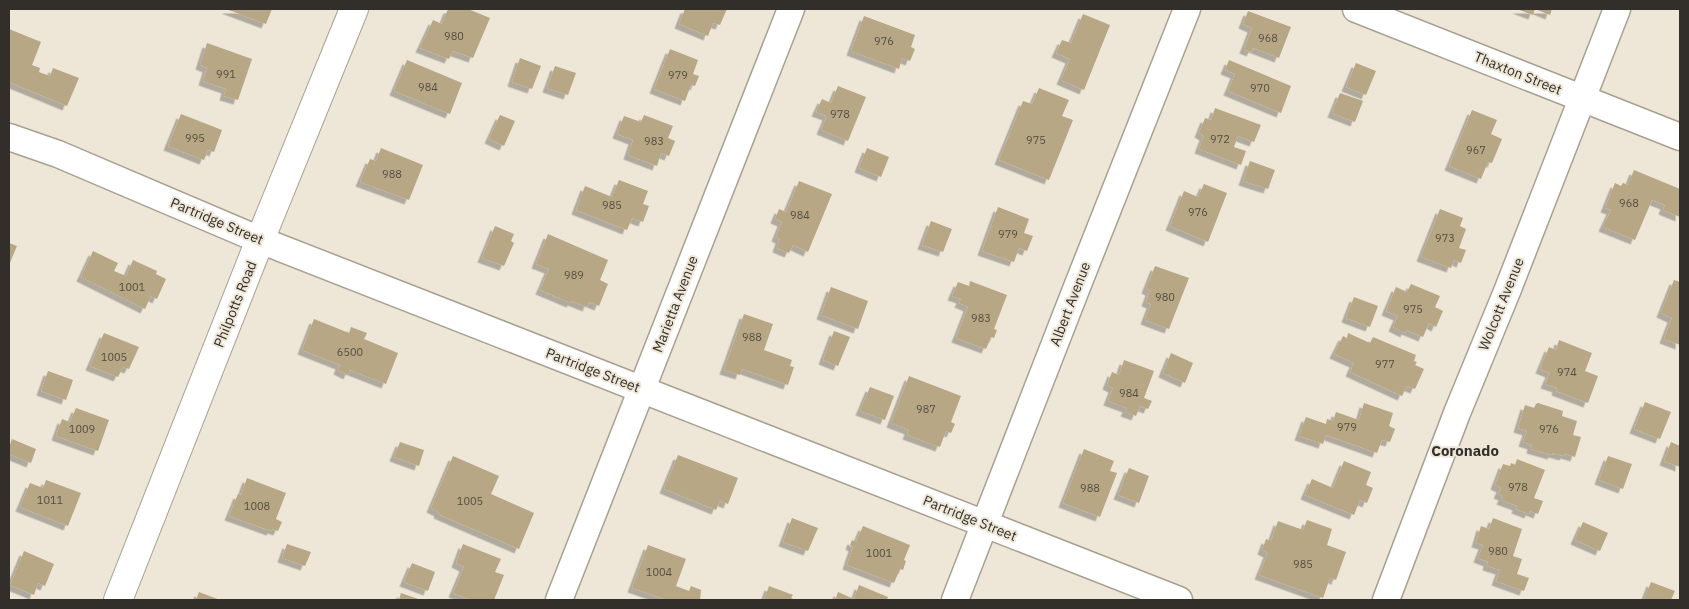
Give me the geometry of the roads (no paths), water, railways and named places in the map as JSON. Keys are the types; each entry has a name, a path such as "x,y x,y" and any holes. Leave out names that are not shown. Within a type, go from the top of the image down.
{"street":[{"name":"Philpotts Road","path":"118,600 260,240 354,9"},
{"name":"Marietta Avenue","path":"559,600 791,9"},
{"name":"Albert Avenue","path":"955,600 1187,9"},
{"name":"Thaxton Street","path":"1356,9 1680,137"},
{"name":"Wolcott Avenue","path":"1386,600 1457,413 1508,289 1617,9"},
{"name":"Partridge Street","path":"9,136 58,154 260,240 1179,600"}],"district":[{"name":"Coronado","path":"1465,450"}]}
